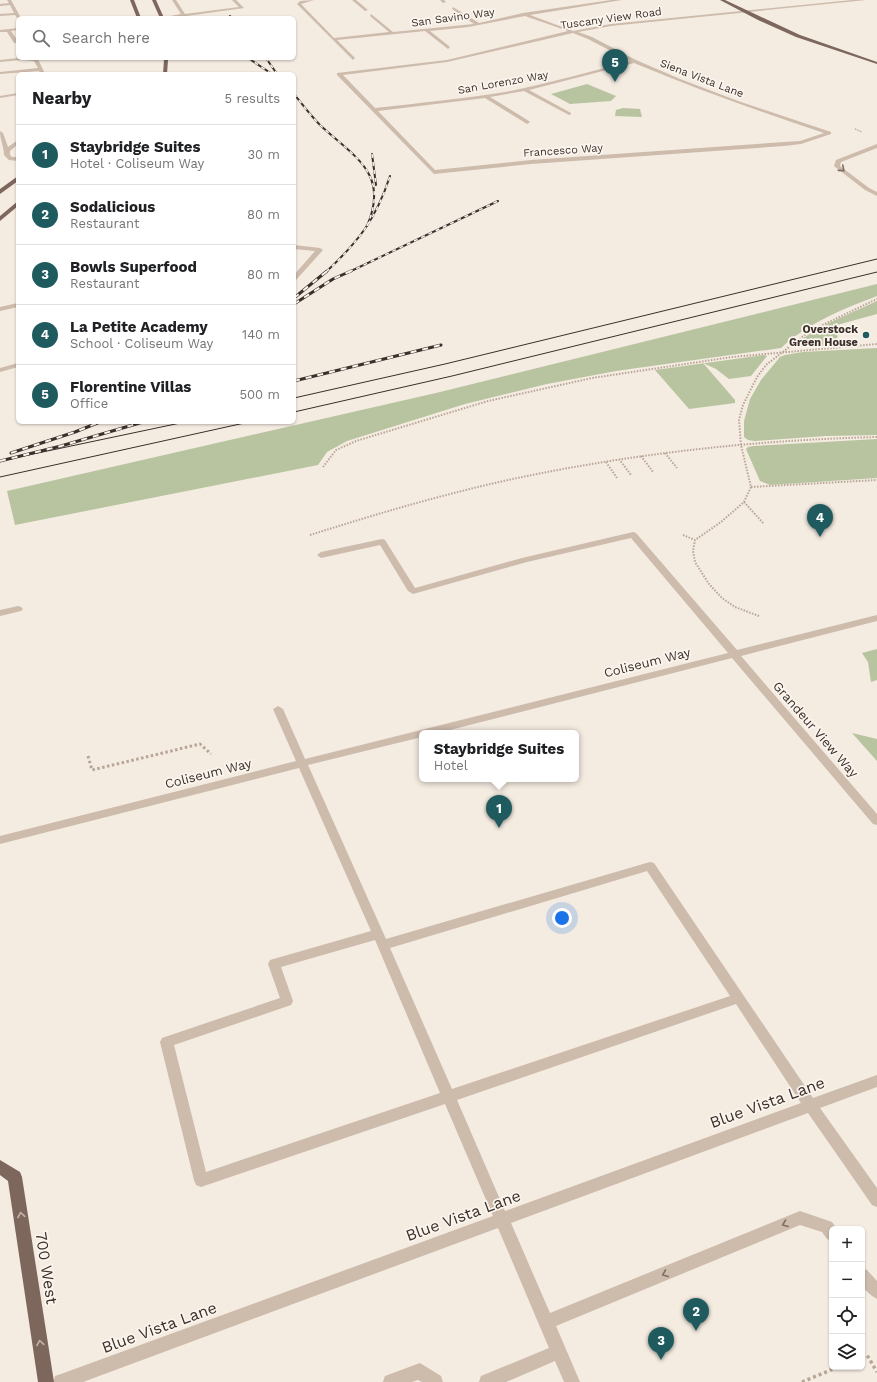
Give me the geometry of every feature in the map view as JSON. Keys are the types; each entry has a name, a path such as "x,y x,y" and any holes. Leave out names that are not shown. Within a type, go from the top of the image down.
{"main road":[{"path":"132,0 138,16"},
{"path":"154,0 161,16"},
{"path":"722,0 744,12 808,40 877,63"},
{"path":"165,60 165,72"},
{"path":"0,192 16,180"},
{"path":"0,219 16,205"},
{"name":"700 West","path":"0,1167 15,1177 46,1382"}],"street":[{"path":"174,0 184,16 242,8 234,0"},
{"path":"312,0 300,2 299,4 353,59"},
{"path":"354,0 366,10"},
{"path":"573,0 581,5"},
{"name":"San Savino Way","path":"334,39 478,24 523,14 620,0"},
{"name":"Tuscany View Road","path":"339,74 446,61 573,32 623,23 864,0"},
{"path":"0,5 10,2 17,16 0,15"},
{"path":"453,8 478,24"},
{"name":"Siena Vista Lane","path":"523,14 596,41 634,61 724,98 829,133"},
{"path":"371,16 392,33"},
{"path":"0,31 16,29"},
{"path":"8,30 16,42"},
{"path":"426,30 448,48"},
{"path":"0,61 16,60"},
{"path":"36,60 42,72"},
{"name":"San Lorenzo Way","path":"373,110 485,96 524,89 634,61"},
{"path":"0,73 16,73"},
{"name":"Francesco Way","path":"339,74 434,172 531,162 779,145 801,142 829,133"},
{"path":"524,89 569,114"},
{"path":"0,97 16,94"},
{"path":"485,96 527,122"},
{"path":"0,133 7,150 7,155 11,159 16,159"},
{"path":"7,150 16,143"},
{"path":"877,146 838,160 837,166 867,189 877,194"},
{"path":"296,247 320,250 296,278"},
{"path":"0,309 16,305"},
{"path":"0,370 16,366"},
{"name":"Grandeur View Way","path":"321,555 382,542 413,591 525,560 633,535 876,819"},
{"path":"0,613 18,609"},
{"name":"Coliseum Way","path":"435,730 877,618"},
{"path":"278,709 572,1382"},
{"name":"Coliseum Way","path":"0,840 419,734"},
{"path":"738,998 201,1180 166,1042 287,1001 274,964 380,940 650,866 810,1105 877,1200"},
{"name":"Blue Vista Lane","path":"61,1382 877,1081"},
{"path":"546,1322 800,1218 827,1227 829,1230"},
{"path":"865,1278 877,1291"},
{"path":"487,1382 559,1352"},
{"path":"391,1382 420,1371 435,1382"}],"path":[{"path":"759,616 735,607 724,598 702,577 695,564 692,553 695,540 721,522 744,502 751,487 741,445 739,420 743,405 757,378 766,365 782,352 810,331 877,299"},
{"path":"323,467 336,450 356,441 488,401 592,378 732,357 877,344"},
{"path":"310,535 431,499 562,469 619,459 741,445 877,437"},
{"path":"665,453 677,468"},
{"path":"642,456 653,472"},
{"path":"619,459 631,475"},
{"path":"605,462 617,478"},
{"path":"751,487 877,480"},
{"path":"744,502 764,524"},
{"path":"683,535 695,540"},
{"path":"88,756 92,770 200,744 211,754"},
{"path":"865,1356 867,1355 877,1372"},
{"path":"802,1382 831,1370"}],"green space":[{"path":"587,84 616,96 611,101 570,104 551,94"},
{"path":"623,108 640,109 642,117 615,116 616,110"},
{"path":"877,284 877,296 814,324 791,339 781,348 616,371 547,384 465,404 347,441 327,452 318,465 15,525 7,491 436,393"},
{"path":"877,301 877,314 837,325 844,329 832,332 838,336 833,345 796,347 793,345 820,327"},
{"path":"877,348 877,435 826,436 755,441 748,440 744,437 744,421 750,399 761,380 780,357 803,352"},
{"path":"764,355 767,356 751,376 729,379 716,369 704,363"},
{"path":"703,363 735,400 735,403 689,409 655,370"},
{"path":"877,439 877,478 770,485 760,481 746,449 753,446"},
{"path":"877,649 877,680 871,682 868,662 862,653"},
{"path":"852,733 877,739 877,761"}],"tram line":[{"path":"296,398 445,364 877,259"},
{"path":"296,412 452,376 877,272"},
{"path":"0,461 176,424"},
{"path":"0,477 240,424"}],"railway":[{"path":"251,60 269,72"},
{"path":"267,60 276,72"},
{"path":"296,97 316,121 356,157 365,168 371,179 374,192 373,208 368,224"},
{"path":"372,154 376,185"},
{"path":"368,224 379,205 390,176"},
{"path":"349,272 498,201"},
{"path":"326,272 348,250 368,224"},
{"path":"296,296 327,271"},
{"path":"296,303 333,279 351,271"},
{"path":"296,381 441,345"},
{"path":"11,453 95,424"},
{"path":"0,461 61,446 136,424"}],"place":[{"name":"Florentine Villas","path":"615,82"},
{"name":"Overstock Green House","path":"866,335"},
{"name":"La Petite Academy","path":"820,537"},
{"name":"Staybridge Suites","path":"499,828"},
{"name":"Sodalicious","path":"696,1331"},
{"name":"Bowls Superfood","path":"661,1360"}]}
